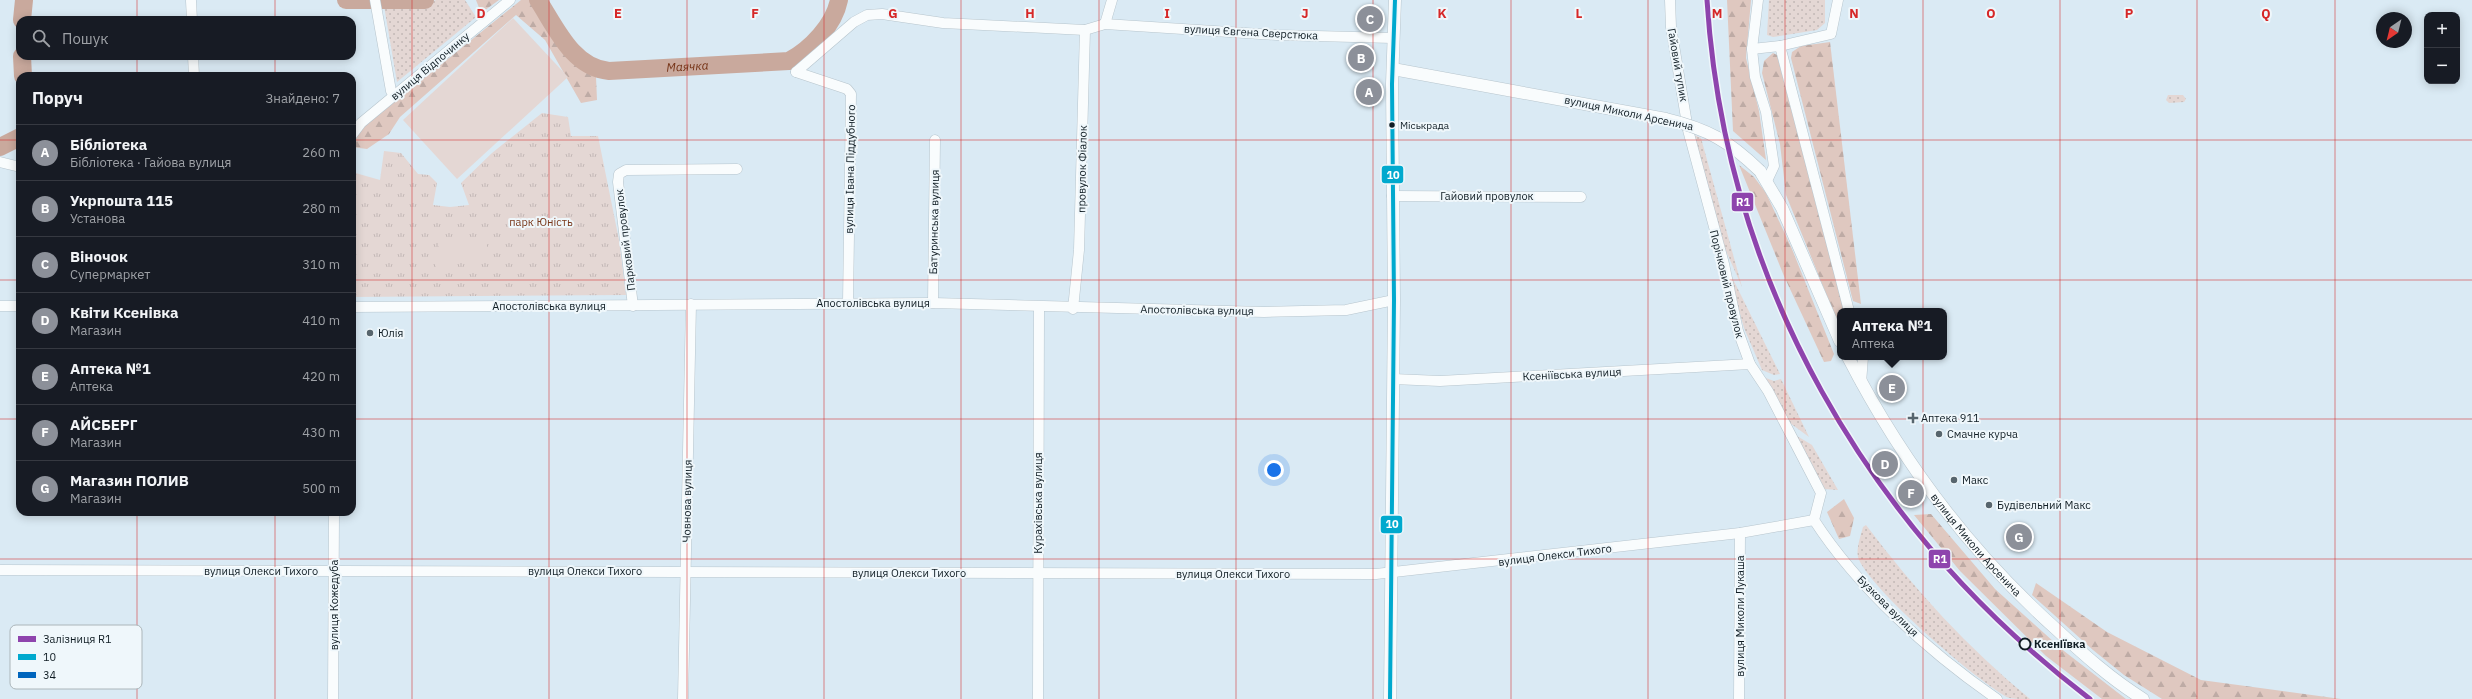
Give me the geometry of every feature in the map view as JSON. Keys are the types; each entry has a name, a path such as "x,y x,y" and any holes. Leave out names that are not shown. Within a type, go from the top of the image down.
{"main road":[{"path":"1390,699 1394,300 1392,196 1393,38 1395,0"},
{"name":"вулиця Миколи Арсенича","path":"1393,69 1666,119 1696,126 1719,137 1740,152 1768,181 1782,208 1837,334"},
{"name":"вулиця Миколи Арсенича","path":"1850,360 1894,438 1929,488 1985,559 2067,639 2096,665 2143,699"}],"street":[{"name":"вулиця Відпочинку","path":"356,130 361,123 510,0"},
{"path":"1106,24 1112,0"},
{"name":"Гайовий тупик","path":"1670,0 1671,27 1688,130"},
{"path":"1758,0 1752,49 1755,77 1766,112 1774,166 1768,181"},
{"path":"1752,49 1780,46 1831,34 1838,0"},
{"path":"191,1 192,16"},
{"path":"375,5 391,91 394,96"},
{"name":"вулиця Євгена Сверстюка","path":"796,72 854,22 866,15 882,14 942,23 1085,30 1106,24 1277,35 1393,38"},
{"name":"провулок Фіалок","path":"1074,308 1079,250 1085,30"},
{"path":"1780,46 1849,308"},
{"path":"193,60 194,72"},
{"name":"вулиця Івана Піддубного","path":"796,72 847,89 851,94 848,303"},
{"name":"Порічковий провулок","path":"1688,130 1724,264 1738,331 1750,364 1768,391 1821,493 1814,520"},
{"name":"Батуринська вулиця","path":"933,303 935,140"},
{"path":"0,162 16,166"},
{"name":"Парковий провулок","path":"632,306 618,182 619,174 626,170 737,169"},
{"name":"Гайовий провулок","path":"1392,196 1581,197"},
{"name":"Апостолівська вулиця","path":"356,307 933,303 1039,308 1264,312 1346,310 1394,300"},
{"name":"Човнова вулиця","path":"683,699 691,304"},
{"path":"0,306 16,306"},
{"name":"Курахівська вулиця","path":"1038,699 1039,308"},
{"path":"1862,383 1863,360"},
{"name":"Ксеніївська вулиця","path":"1393,379 1440,381 1750,364"},
{"name":"вулиця Кожедуба","path":"333,699 334,516"},
{"name":"вулиця Олекси Тихого","path":"0,570 1392,573 1740,533 1814,520"},
{"name":"Бузкова вулиця","path":"1814,520 1834,550 1902,621 1963,676 1997,699"},
{"name":"вулиця Миколи Лукаша","path":"1739,699 1740,533"}],"green space":[{"path":"436,0 465,0 476,17 397,82 384,6 417,7"},
{"path":"476,0 499,0 481,13"},
{"path":"521,0 530,0 585,70 596,77 597,100 581,103 545,40 516,15 400,117 389,134 367,149 356,148 356,138 366,125"},
{"path":"1727,0 1751,0 1746,58 1759,111 1766,160 1733,131"},
{"path":"1769,0 1825,0 1825,23 1817,30 1773,37 1767,35"},
{"path":"513,18 568,77 457,179 403,120"},
{"path":"1830,42 1861,304 1853,301 1791,58 1792,52 1801,46"},
{"path":"1773,53 1777,55 1843,308 1837,308 1837,321 1786,195 1780,144 1762,73 1764,61"},
{"path":"2168,95 2183,95 2186,99 2184,102 2169,103 2166,100"},
{"name":"парк Юність","path":"542,113 568,117 571,136 598,136 619,240 626,295 356,297 356,173 380,180 384,151 401,153 418,174 429,175 437,183 433,205 450,207 469,205 461,183 492,153"},
{"path":"1692,134 1701,138 1742,287 1722,242"},
{"path":"1739,165 1754,177 1766,193 1792,249 1834,354 1831,361 1824,362 1784,276"},
{"path":"439,238 487,238 487,258 452,258 452,271 436,271 436,252 439,251"},
{"path":"1727,267 1780,374 1774,375 1762,370 1744,328"},
{"path":"1763,377 1774,381 1781,379 1809,437 1790,423"},
{"path":"1792,433 1812,445 1838,490 1824,489"},
{"path":"1844,499 1854,518 1850,536 1839,539 1827,512"},
{"path":"1931,514 1995,589 2064,651 2126,699 2102,699 2046,656 1960,571 1914,515"},
{"path":"1866,525 1903,572 1943,617 2007,680 2030,699 2009,698 1974,674 1926,633 1881,589 1866,571 1858,557 1859,542 1863,527"},
{"path":"2036,583 2107,632 2201,680 2341,699 2162,699 2124,675 2093,650 2032,595"}],"waterway":[{"name":"Маячка","path":"22,16 24,0"},
{"name":"Маячка","path":"346,0 425,0"},
{"name":"Маячка","path":"538,0 559,34 575,55 585,63 596,68 609,71 789,61 813,43 827,27 839,0"},
{"name":"Маячка","path":"22,60 23,72"},
{"name":"Маячка","path":"0,147 16,139"}],"rail line":[{"name":"R1","path":"1707,0 1719,104 1743,204 1777,300 1822,391 1876,477 1939,558 2010,632 2090,699"}],"transit line":[{"name":"10","path":"1390,699 1394,300 1392,84 1395,0"}],"place":[{"name":"Віночок","path":"1370,19"},
{"name":"Укрпошта 115","path":"1361,58"},
{"name":"Бібліотека","path":"1369,92"},
{"name":"Міськрада","path":"1392,125"},
{"name":"Юлія","path":"370,333"},
{"name":"Аптека №1","path":"1892,388"},
{"name":"Аптека 911","path":"1913,418"},
{"name":"Смачне курча","path":"1939,434"},
{"name":"Квіти Ксенівка","path":"1885,464"},
{"name":"Макс","path":"1954,480"},
{"name":"АЙСБЕРГ","path":"1911,493"},
{"name":"Будівельний Макс","path":"1989,505"},
{"name":"Магазин ПОЛИВ","path":"2019,537"},
{"name":"Ксеніївка","path":"2025,644"}]}
